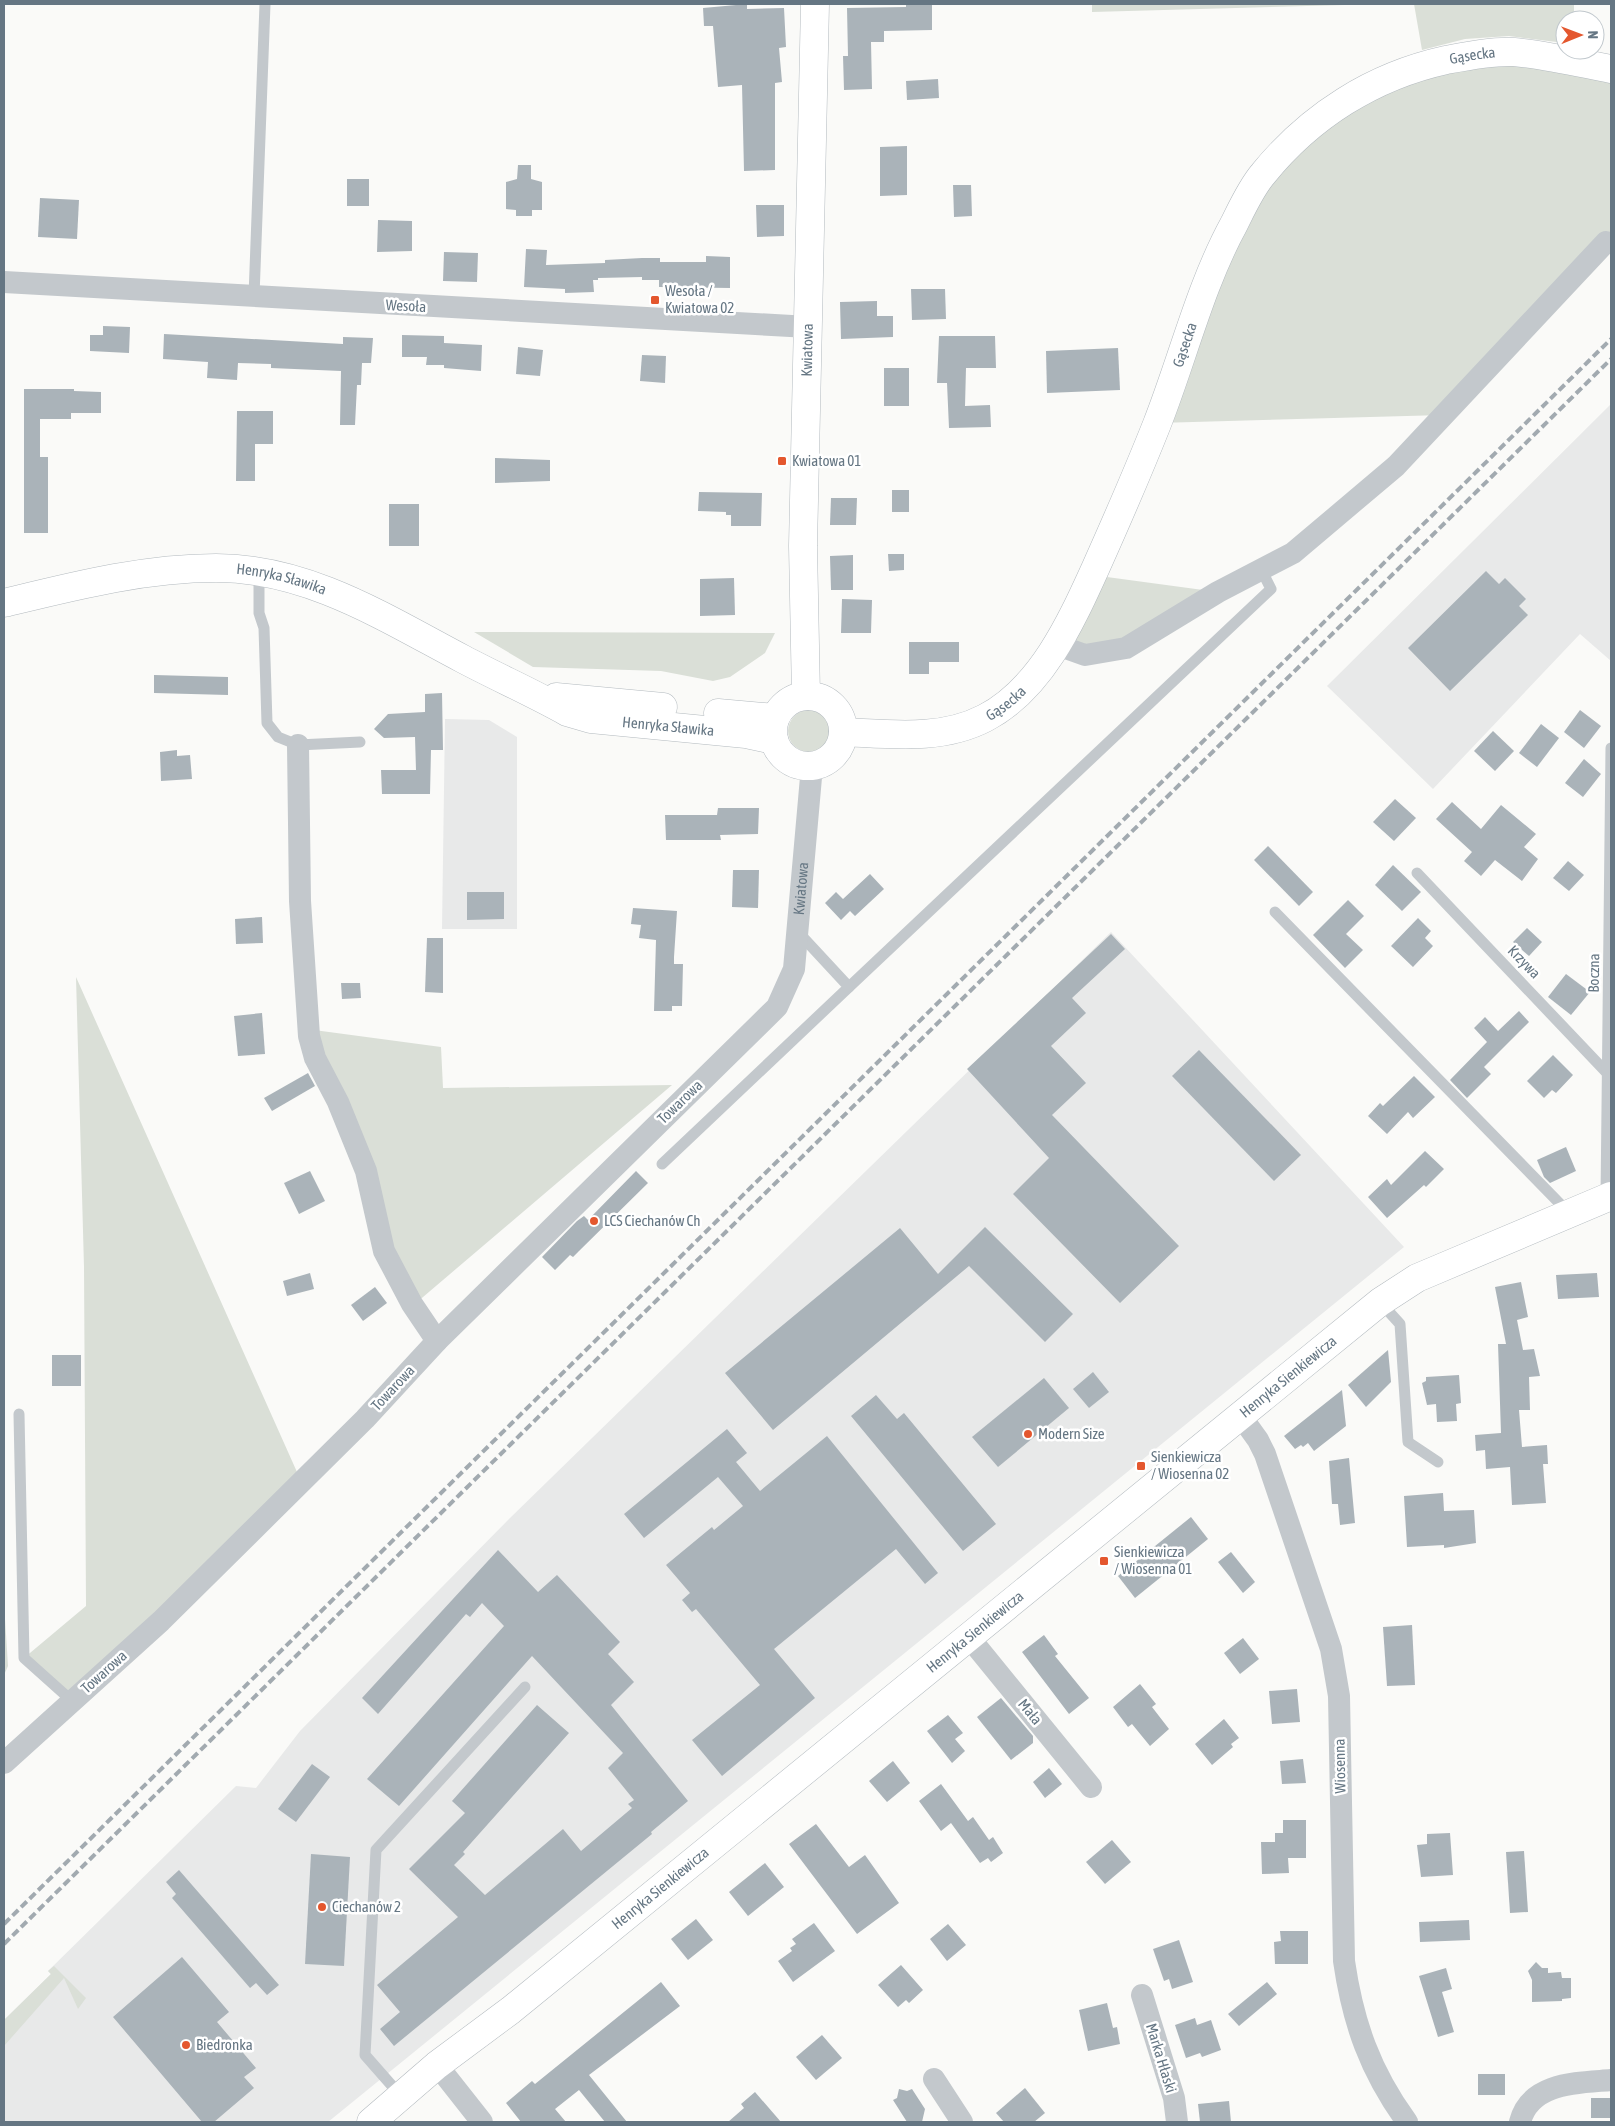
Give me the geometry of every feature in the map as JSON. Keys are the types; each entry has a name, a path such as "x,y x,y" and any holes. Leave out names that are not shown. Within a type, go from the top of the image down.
{"street":[{"name":"Kwiatowa","path":"806,696 803,546 815,4"},
{"name":"Gąsecka","path":"843,732 914,735 951,732 985,718 1017,697 1057,645 1081,599 1126,500 1158,423 1211,276 1232,226 1261,176 1297,137 1338,104 1381,80 1421,66 1465,56 1512,52 1611,69"},
{"path":"1057,645 1085,656 1126,648 1218,592 1262,571 1293,553 1396,466 1606,242"},
{"name":"Wesoła","path":"4,282 809,327"},
{"name":"Henryka Sławika","path":"4,603 111,578 172,570 218,568 259,572 304,581 353,600 495,676 537,695 568,712 591,718 746,734 774,729"},
{"path":"806,696 823,700 831,705 838,713 843,732 837,751 826,761 812,766 797,764 784,757 774,729 786,704 794,699 806,696"},
{"path":"298,745 300,901 309,1036 315,1058 338,1102 366,1171 384,1251 412,1304 437,1342"},
{"name":"Kwiatowa","path":"777,1007 794,969 812,766"},
{"name":"Towarowa","path":"4,1763 161,1621 365,1419 437,1342 777,1007"},
{"name":"Henryka Sienkiewicza","path":"371,2122 402,2097 436,2065 511,2010 1380,1302 1418,1278 1608,1197"},
{"name":"Wiosenna","path":"1240,1415 1258,1440 1265,1454 1331,1649 1339,1696 1344,1961 1350,2000 1360,2037 1375,2070 1407,2122"},
{"name":"Mała","path":"968,1636 1090,1787"},
{"name":"Marka Hłaski","path":"1142,1995 1174,2098 1176,2122"},
{"path":"436,2065 482,2122"},
{"path":"934,2079 962,2122"},
{"path":"1520,2122 1531,2100 1548,2090 1566,2084 1611,2080"}],"lane":[{"path":"254,296 265,4"},
{"path":"662,1164 1271,589 1262,571"},
{"path":"259,572 259,613 264,628 267,723 278,737 298,745 360,742"},
{"name":"Boczna","path":"1608,1197 1607,1073 1611,748"},
{"name":"Krzywa","path":"1417,873 1607,1073"},
{"path":"1275,912 1570,1213"},
{"path":"798,932 849,987"},
{"path":"1380,1302 1400,1324 1408,1442 1438,1462"},
{"path":"19,1414 24,1658 72,1701"},
{"path":"402,2097 365,2055 376,1850 525,1687"}],"shaded area":[{"path":"1092,4 1382,4 1092,12"},
{"path":"1414,4 1574,4 1574,10 1555,10 1555,42 1509,36 1465,39 1422,50"},
{"path":"1465,56 1611,69 1611,237 1443,415 1158,423 1211,275 1297,137"},
{"path":"1611,404 1611,661 1580,634 1433,789 1327,686"},
{"path":"1092,575 1218,592 1126,648 1057,645"},
{"path":"474,632 775,633 765,653 730,677 713,681 661,671 533,667"},
{"path":"809,710 824,716 830,731 824,746 809,752 794,746 788,731 794,716"},
{"path":"445,719 489,720 517,737 517,929 442,929"},
{"path":"1111,932 1404,1247 328,2122 4,2122 4,2020 51,1974 48,1971 236,1786 256,1788 300,1731 510,1518"},
{"path":"76,977 301,1481 72,1701 24,1658 86,1606 84,1267"},
{"path":"314,1030 441,1047 443,1088 672,1085 416,1303 394,1257"},
{"path":"4,1603 8,1666 4,1675"},
{"path":"54,1966 86,1998 78,2009 64,1978 4,2046 4,2020 51,1974 48,1971"}],"building":[{"path":"747,4 747,9 784,8 786,47 779,48 782,82 775,83 775,170 744,171 742,85 718,87 713,26 704,26 703,8"},
{"path":"906,4 932,4 932,30 884,31 884,42 871,42 872,89 844,90 843,56 848,56 847,8 906,7"},
{"path":"938,79 939,98 907,100 906,81"},
{"path":"907,146 907,195 880,196 880,147"},
{"path":"518,165 531,165 531,179 542,182 542,210 532,210 532,216 516,216 516,210 506,209 506,182 517,179"},
{"path":"347,179 369,179 369,206 347,206"},
{"path":"953,185 971,185 972,216 954,217"},
{"path":"40,198 79,200 77,239 38,237"},
{"path":"756,205 784,205 784,236 757,237"},
{"path":"378,220 412,221 412,251 377,252"},
{"path":"526,249 547,250 546,265 605,263 605,260 642,258 660,258 660,262 706,262 706,256 730,257 730,288 659,287 659,280 642,280 642,277 598,278 598,280 593,280 594,292 565,293 565,289 524,287"},
{"path":"444,252 478,253 477,282 443,281"},
{"path":"911,289 945,289 946,319 912,320"},
{"path":"877,301 877,316 893,316 893,337 841,339 840,302"},
{"path":"103,326 130,327 129,353 90,351 90,335 103,335"},
{"path":"164,334 343,344 343,337 373,338 371,363 362,363 361,385 357,385 355,425 340,425 341,371 271,368 271,364 238,363 237,380 207,378 208,362 163,359"},
{"path":"402,335 444,336 444,343 482,345 481,371 444,368 444,365 426,365 427,357 402,357"},
{"path":"939,336 995,336 996,368 966,368 965,406 990,405 991,427 949,428 947,383 937,383"},
{"path":"518,347 543,350 540,376 516,374"},
{"path":"1118,348 1120,390 1047,393 1046,351"},
{"path":"642,355 666,356 665,383 640,381"},
{"path":"884,368 909,368 909,406 884,406"},
{"path":"24,389 74,389 74,391 101,392 101,413 71,413 71,419 40,419 40,457 48,457 48,533 24,533"},
{"path":"237,411 273,411 273,444 255,444 255,481 236,481"},
{"path":"495,458 550,460 550,481 495,483"},
{"path":"892,490 909,490 909,512 892,512"},
{"path":"699,492 762,493 761,526 731,526 731,515 726,515 726,512 698,511"},
{"path":"831,498 857,498 856,525 830,525"},
{"path":"389,504 419,504 419,546 389,546"},
{"path":"888,554 904,554 904,570 889,571"},
{"path":"853,555 853,590 831,590 830,556"},
{"path":"1486,571 1499,584 1505,578 1526,599 1519,606 1528,615 1450,691 1408,648"},
{"path":"734,578 735,615 700,616 700,579"},
{"path":"842,599 872,600 871,633 841,633"},
{"path":"909,642 959,642 959,662 929,662 929,674 909,674"},
{"path":"154,675 228,677 228,695 154,693"},
{"path":"442,693 443,750 431,750 430,794 382,794 381,770 416,770 415,737 384,738 374,729 388,714 425,712 425,694"},
{"path":"1580,710 1601,726 1584,748 1564,732"},
{"path":"1541,724 1559,738 1537,767 1519,753"},
{"path":"1493,731 1514,751 1495,771 1474,751"},
{"path":"177,750 177,756 190,755 192,779 161,781 160,752"},
{"path":"1584,759 1601,774 1583,797 1565,783"},
{"path":"1395,799 1416,818 1394,841 1373,822"},
{"path":"1452,802 1481,829 1501,805 1536,834 1524,847 1538,859 1522,881 1495,860 1481,876 1464,861 1472,852 1436,819"},
{"path":"718,808 759,808 758,834 720,835 721,840 666,840 665,815 717,815"},
{"path":"1268,846 1313,892 1299,906 1254,860"},
{"path":"1568,861 1584,875 1569,891 1553,878"},
{"path":"1393,865 1421,892 1402,911 1375,885"},
{"path":"733,870 759,870 758,908 732,907"},
{"path":"870,874 884,889 855,916 850,911 841,920 825,903 836,892 843,899"},
{"path":"467,892 504,892 504,919 467,920"},
{"path":"1348,900 1364,916 1346,934 1363,950 1345,968 1313,935"},
{"path":"633,908 677,911 674,964 683,964 682,1006 672,1006 672,1011 654,1011 656,940 639,938 641,925 631,924"},
{"path":"262,917 263,943 236,944 235,919"},
{"path":"1418,918 1431,931 1425,938 1433,946 1413,967 1391,946"},
{"path":"1527,928 1542,942 1529,956 1513,942"},
{"path":"1111,934 1125,949 1072,998 1086,1013 1051,1046 1086,1083 1052,1115 1179,1246 1120,1303 1013,1194 1049,1158 967,1069"},
{"path":"427,938 443,938 443,993 425,992"},
{"path":"1566,974 1590,992 1571,1015 1548,997"},
{"path":"341,983 360,983 361,998 342,999"},
{"path":"1519,1011 1529,1022 1484,1067 1491,1074 1467,1098 1450,1080 1487,1042 1474,1028 1485,1017 1498,1031"},
{"path":"262,1013 265,1054 238,1056 234,1016"},
{"path":"1199,1050 1301,1155 1274,1181 1172,1076"},
{"path":"1553,1055 1573,1075 1556,1093 1552,1090 1544,1098 1527,1081"},
{"path":"308,1073 315,1086 272,1111 264,1098"},
{"path":"1414,1076 1435,1097 1413,1118 1408,1112 1387,1134 1368,1116 1380,1103 1383,1106"},
{"path":"1566,1147 1576,1171 1550,1183 1544,1177 1537,1160"},
{"path":"1425,1151 1444,1169 1426,1187 1424,1185 1387,1218 1368,1197 1387,1179 1391,1185"},
{"path":"310,1171 325,1201 299,1214 284,1183"},
{"name":"LCS Ciechanów Ch","path":"636,1171 648,1183 573,1257 570,1255 555,1270 542,1257 577,1221 584,1216 588,1220"},
{"path":"985,1227 1073,1314 1045,1342 969,1266 773,1430 725,1373 900,1228 938,1274"},
{"path":"310,1273 314,1289 287,1296 283,1281"},
{"path":"1597,1273 1599,1297 1558,1299 1556,1275"},
{"path":"1521,1282 1528,1317 1517,1320 1523,1350 1534,1349 1540,1376 1529,1377 1530,1410 1519,1410 1522,1447 1547,1445 1548,1464 1543,1464 1546,1503 1512,1505 1510,1467 1486,1469 1485,1450 1476,1451 1475,1435 1501,1433 1498,1344 1506,1344 1495,1287"},
{"path":"375,1287 387,1303 363,1321 351,1305"},
{"path":"1388,1350 1391,1382 1366,1407 1348,1385"},
{"path":"52,1355 81,1355 81,1386 52,1386"},
{"path":"1093,1372 1109,1392 1089,1408 1073,1389"},
{"path":"1459,1375 1461,1403 1456,1404 1457,1421 1437,1422 1436,1404 1427,1405 1422,1383 1426,1381 1426,1377"},
{"path":"1044,1378 1069,1408 998,1467 972,1437"},
{"path":"1342,1390 1346,1426 1314,1451 1308,1443 1303,1447 1301,1445 1295,1449 1284,1436"},
{"path":"876,1395 897,1419 904,1413 996,1524 963,1551 851,1416"},
{"path":"727,1429 747,1453 736,1462 760,1491 827,1436 938,1573 925,1584 896,1549 774,1649 815,1698 722,1776 692,1740 760,1685 696,1609 692,1612 682,1600 690,1593 666,1565 712,1527 714,1530 743,1506 718,1477 644,1538 624,1514"},
{"path":"1349,1458 1355,1523 1340,1525 1338,1504 1332,1504 1329,1461"},
{"path":"1443,1493 1444,1511 1474,1510 1476,1543 1444,1548 1444,1545 1407,1547 1404,1496"},
{"path":"1191,1517 1208,1539 1135,1598 1118,1576"},
{"path":"498,1550 538,1592 557,1575 620,1642 608,1654 634,1682 611,1705 688,1801 651,1832 652,1834 394,2046 380,2029 400,2012 377,1985 458,1917 409,1869 465,1813 452,1801 537,1705 569,1733 463,1852 465,1854 454,1865 485,1895 563,1829 581,1851 632,1808 628,1804 634,1800 608,1768 623,1753 532,1656 399,1806 367,1779 504,1626 482,1603 470,1617 466,1614 378,1714 362,1698"},
{"path":"1231,1552 1255,1582 1243,1593 1218,1562"},
{"path":"1412,1625 1415,1685 1387,1686 1383,1627"},
{"path":"1044,1635 1058,1654 1055,1656 1089,1698 1069,1714 1022,1652"},
{"path":"1243,1638 1259,1659 1240,1674 1224,1653"},
{"path":"1140,1684 1156,1704 1152,1707 1169,1729 1150,1746 1132,1724 1128,1727 1113,1707"},
{"path":"1297,1689 1300,1722 1272,1724 1269,1691"},
{"path":"1001,1698 1033,1736 1033,1743 1011,1760 977,1717"},
{"path":"948,1715 963,1733 955,1739 965,1751 952,1763 927,1731"},
{"path":"1224,1719 1239,1738 1231,1744 1233,1747 1212,1765 1195,1744"},
{"path":"1303,1759 1306,1783 1282,1784 1280,1761"},
{"path":"893,1761 910,1783 887,1802 869,1781"},
{"path":"312,1764 330,1777 296,1822 278,1809"},
{"path":"1049,1768 1062,1784 1045,1798 1033,1782"},
{"path":"941,1784 968,1821 973,1817 989,1840 993,1837 1003,1853 991,1862 988,1858 980,1863 951,1823 941,1831 919,1801"},
{"path":"1283,1820 1306,1820 1306,1858 1288,1858 1289,1873 1262,1874 1261,1842 1275,1842 1275,1833 1283,1833"},
{"path":"816,1824 849,1867 865,1855 899,1903 857,1934 789,1844"},
{"path":"1450,1833 1453,1875 1421,1877 1417,1845 1427,1844 1427,1834"},
{"path":"1112,1840 1131,1862 1105,1884 1086,1862"},
{"path":"1524,1851 1528,1912 1510,1913 1506,1852"},
{"path":"311,1854 350,1857 344,1966 305,1964"},
{"path":"765,1863 784,1887 748,1916 729,1892"},
{"path":"179,1870 279,1985 267,1995 256,1983 250,1988 172,1898 176,1894 166,1882"},
{"path":"696,1919 713,1940 688,1960 671,1939"},
{"path":"1469,1920 1470,1940 1420,1942 1419,1922"},
{"path":"814,1923 835,1951 793,1982 778,1961 792,1951 790,1948 796,1944 792,1939"},
{"path":"948,1924 966,1945 947,1961 930,1939"},
{"path":"1280,1931 1308,1931 1308,1964 1275,1964 1274,1942 1281,1941"},
{"path":"1179,1940 1193,1982 1172,1989 1169,1979 1164,1981 1153,1949"},
{"name":"Biedronka","path":"182,1957 229,2012 217,2022 256,2068 244,2077 254,2088 214,2122 202,2122 113,2017"},
{"path":"1536,1962 1542,1968 1548,1968 1548,1973 1561,1972 1562,1978 1571,1978 1571,1998 1562,1999 1562,2001 1532,2002 1532,1980 1528,1971"},
{"path":"901,1965 923,1990 909,2003 906,2000 898,2007 878,1985"},
{"path":"1446,1968 1452,1989 1442,1992 1454,2032 1438,2037 1419,1976"},
{"path":"661,1982 680,2006 589,2075 627,2122 605,2122 579,2090 555,2109 566,2122 521,2122 506,2103 532,2081 535,2084"},
{"path":"1267,1982 1277,1994 1239,2026 1228,2014"},
{"path":"1107,2003 1113,2028 1117,2027 1120,2044 1088,2051 1079,2010"},
{"path":"1195,2018 1197,2025 1211,2020 1221,2050 1202,2057 1200,2053 1186,2058 1175,2025"},
{"path":"822,2035 842,2058 816,2080 796,2057"},
{"path":"1478,2074 1505,2074 1505,2095 1478,2095"},
{"path":"1025,2088 1045,2113 1034,2122 1004,2122 996,2113"},
{"path":"899,2089 907,2091 912,2089 925,2109 922,2122 907,2122 893,2100 897,2098"},
{"path":"755,2092 781,2122 728,2122 744,2108 741,2104"},
{"path":"1591,2098 1611,2098 1611,2118 1591,2118"},
{"path":"1229,2101 1231,2122 1200,2122 1198,2104"}],"railway":[{"path":"4,1924 1611,339"},
{"path":"4,1944 1611,359"}],"place":[{"name":"Wesoła / Kwiatowa 02","path":"655,300"},
{"name":"Kwiatowa 01","path":"782,461"},
{"name":"LCS Ciechanów Ch","path":"594,1221"},
{"name":"Modern Size","path":"1028,1434"},
{"name":"Sienkiewicza / Wiosenna 02","path":"1141,1466"},
{"name":"Sienkiewicza / Wiosenna 01","path":"1104,1561"},
{"name":"Ciechanów 2","path":"322,1907"},
{"name":"Biedronka","path":"186,2045"}]}
